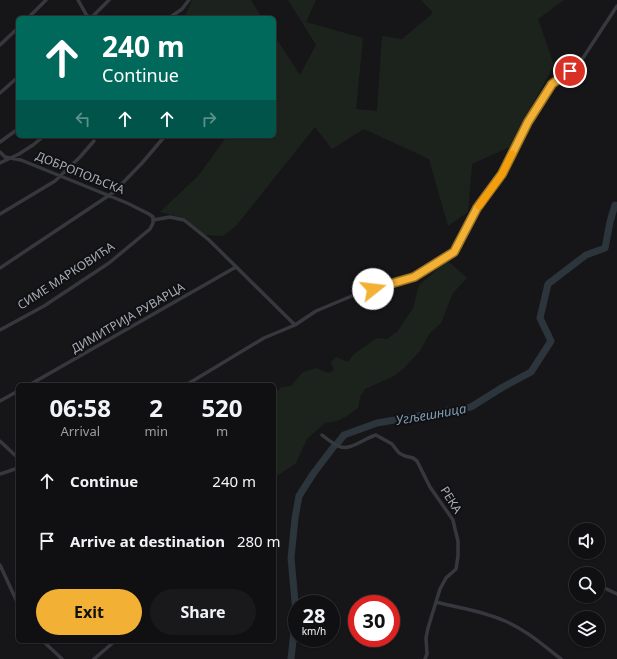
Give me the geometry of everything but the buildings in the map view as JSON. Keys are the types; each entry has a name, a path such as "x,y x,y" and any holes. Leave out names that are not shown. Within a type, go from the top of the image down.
{"street":[{"path":"30,16 46,0"},
{"path":"78,0 87,16"},
{"path":"93,16 109,0"},
{"path":"173,16 182,9 189,0"},
{"path":"189,383 264,338 295,325 316,311 359,293 414,277 454,252 477,208 502,174 528,122 552,84 580,64 617,6"},
{"path":"0,45 16,30"},
{"path":"0,92 16,79"},
{"path":"0,142 16,130"},
{"path":"0,163 34,145 42,138"},
{"path":"0,268 114,192 163,138"},
{"path":"0,214 55,181 94,141"},
{"name":"ДОБРОПОЉСКА","path":"0,152 4,157 21,160 109,195 132,205 149,214 153,218"},
{"path":"153,218 170,217 184,220 209,240 295,325"},
{"name":"СИМЕ МАРКОВИЋА","path":"0,330 44,306 109,262 150,228 153,218"},
{"name":"ДИМИТРИЈА РУВАРЦА","path":"33,383 236,268"},
{"path":"0,402 16,392"},
{"name":"РЕКА","path":"322,435 339,447 345,448 376,434 384,438 392,444 399,453 417,461 430,487 453,520 458,541 456,569 442,582 428,628 426,638 427,654 425,659"},
{"path":"0,442 16,456"},
{"path":"0,474 16,469"},
{"path":"0,565 16,600"},
{"path":"605,588 617,594"},
{"path":"436,602 506,621 537,640 561,659"},
{"path":"45,643 62,659"},
{"path":"94,659 113,643"}],"shaded area":[{"path":"192,0 251,0 261,16 185,16"},
{"path":"288,0 316,0 306,22 363,38 356,109 377,111 382,36 402,39 433,13 421,0 564,0 538,19 554,65 528,113 516,144 472,164 468,212 448,226 429,159 364,129 332,149 315,127 236,226 223,236 204,235 184,218 160,212 199,175 226,138 276,138 276,38 300,75 316,45"},
{"path":"448,261 467,278 453,293 441,323 429,334 420,351 394,376 365,389 360,397 358,408 337,421 325,423 307,439 296,463 276,477 276,392 282,387 291,386 303,372 316,368 328,373 334,371 331,362 336,357 348,362 354,354 377,338 387,339 397,332 413,308 419,285"}],"waterway":[{"name":"Угљешница","path":"337,444 344,435 377,423 471,407 531,372 551,341 540,318 548,284 586,255 605,248 610,222 615,205 617,206"},
{"name":"Угљешница","path":"291,659 296,613 291,558 299,496 313,474 335,445"}],"slow traffic":[{"path":"479,206 502,174 512,154"}],"route":[{"path":"373,289 414,277 454,252 477,208 502,174 528,122 552,84 570,71"}]}
